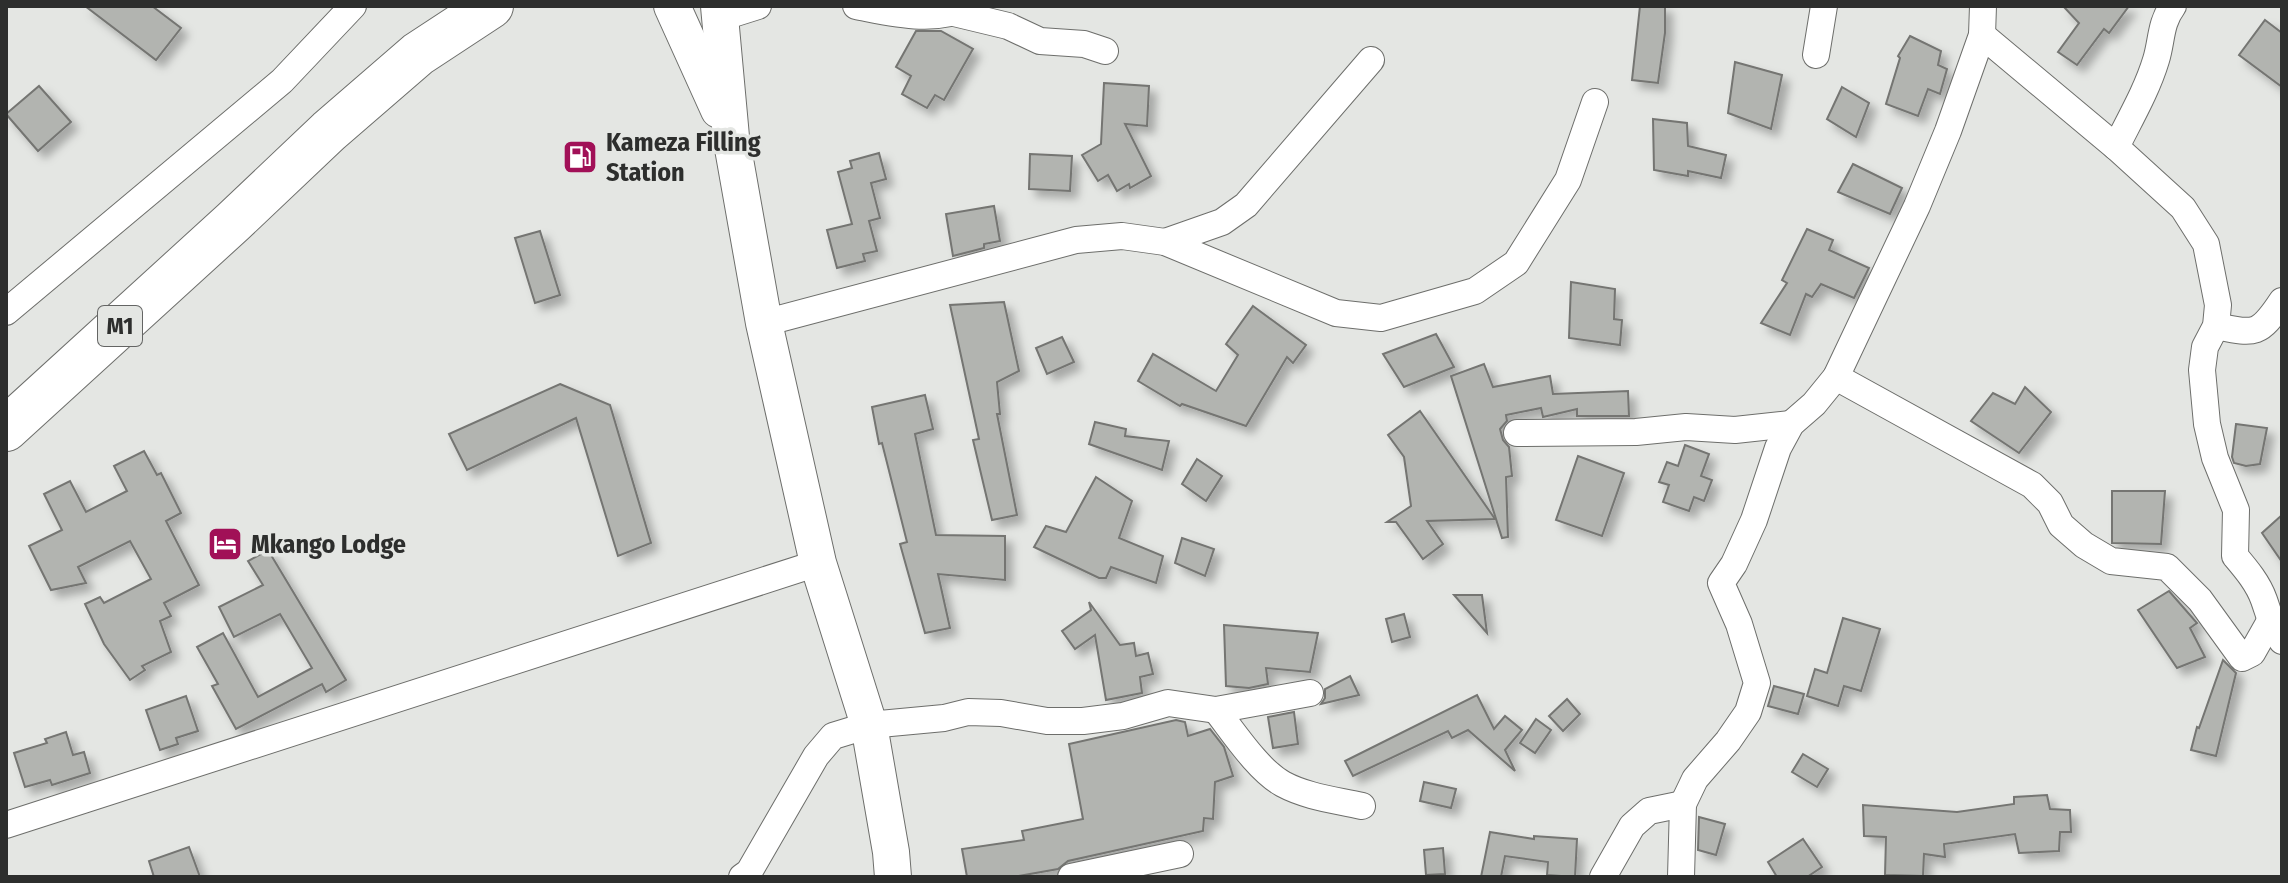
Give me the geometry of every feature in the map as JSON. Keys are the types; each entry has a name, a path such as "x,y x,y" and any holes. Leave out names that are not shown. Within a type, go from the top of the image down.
{"highway":[{"name":"M1","path":"418,54 451,6"},
{"name":"M1","path":"6,429 329,131 418,54 491,6"}],"main road":[{"path":"672,6 731,137"},
{"path":"720,12 731,137 764,323 818,563 869,725 893,877"}],"street":[{"path":"6,312 282,81 353,6"},
{"path":"720,12 758,6"},
{"path":"856,6 914,16 962,10 1040,41 1084,44 1105,51"},
{"path":"1816,55 1824,6"},
{"path":"1681,877 1683,804 1695,779 1748,712 1757,683 1739,624 1721,583 1734,564 1754,520 1767,474 1791,424 1814,404 1836,377 1917,206 1982,35 1983,6"},
{"path":"2116,147 2157,59 2162,27 2173,6"},
{"path":"1836,377 2032,485 2050,503 2061,525 2084,545 2111,561 2167,567 2200,600 2242,658 2276,632 2254,579 2235,556 2236,510 2215,458 2207,424 2202,370 2205,347 2216,326 2218,305 2206,244 2183,208 2116,147 1982,35"},
{"path":"1165,242 1222,222 1246,205 1371,60"},
{"path":"764,323 1076,240 1122,236 1165,242 1336,313 1381,318 1475,291 1516,263 1568,180 1595,102"},
{"path":"2216,326 2255,331 2267,324 2282,301"},
{"path":"1517,433 1636,432 1686,427 1735,430 1791,424"},
{"path":"6,825 818,563"},
{"path":"742,877 749,872 816,756 833,736 869,725 944,718 968,712 1001,713 1047,721 1083,721 1123,716 1168,703 1216,710 1310,693"},
{"path":"1216,710 1277,780 1301,792 1362,806"},
{"path":"1603,877 1632,826 1649,811 1683,804"},
{"path":"1071,877 1180,854"}],"building":[{"path":"85,6 152,6 181,28 156,60"},
{"path":"1640,6 1665,6 1665,33 1658,83 1632,80"},
{"path":"2063,6 2129,6 2109,33 2104,29 2077,65 2058,52 2079,23"},
{"path":"2265,20 2282,33 2282,87 2239,55"},
{"path":"916,31 941,31 973,49 944,100 935,95 927,108 902,94 911,76 896,67"},
{"path":"1910,36 1941,51 1938,65 1947,69 1940,94 1928,89 1918,116 1886,104 1900,58 1898,56"},
{"path":"1735,62 1782,75 1771,129 1728,113"},
{"path":"1104,83 1149,86 1147,126 1125,124 1151,176 1130,188 1129,184 1117,191 1108,175 1098,181 1082,155 1101,144"},
{"path":"39,86 71,122 38,151 6,114"},
{"path":"1842,87 1869,103 1856,137 1827,119"},
{"path":"1653,119 1687,123 1688,146 1726,155 1721,178 1688,171 1688,176 1654,170"},
{"path":"879,153 886,179 871,183 880,218 869,221 877,251 863,254 865,261 837,268 827,230 852,224 838,172 852,168 850,161"},
{"path":"1030,154 1072,156 1070,191 1029,189"},
{"path":"1853,164 1902,188 1890,214 1838,192"},
{"path":"994,206 1000,241 953,256 946,214"},
{"path":"1807,229 1833,240 1829,250 1869,268 1854,298 1821,284 1812,297 1806,294 1790,335 1761,323 1787,283 1782,280"},
{"path":"540,231 560,295 535,303 515,238"},
{"path":"1571,282 1615,289 1614,319 1622,320 1620,345 1569,338"},
{"path":"1004,302 1019,371 997,382 1000,414 997,414 1017,515 992,520 973,440 979,439 950,305"},
{"path":"1253,306 1306,345 1293,363 1287,357 1246,426 1182,404 1180,406 1138,381 1153,354 1216,391 1238,355 1226,344"},
{"path":"1436,334 1454,367 1404,387 1383,354"},
{"path":"1062,337 1074,362 1047,374 1036,348"},
{"path":"1484,364 1493,387 1550,376 1553,394 1628,391 1629,416 1577,416 1577,409 1543,417 1541,408 1506,415 1507,421 1500,429 1509,447 1512,476 1506,477 1508,537 1502,538 1451,376"},
{"path":"560,384 610,405 651,543 618,556 576,418 467,470 449,434"},
{"path":"2025,387 2051,412 2019,453 1971,421 1993,393 2015,404"},
{"path":"925,395 933,429 915,434 936,535 1005,536 1005,580 938,574 950,628 925,633 900,544 907,542 882,443 879,444 872,407"},
{"path":"1420,411 1495,519 1427,521 1443,544 1423,559 1396,522 1387,522 1411,506 1404,457 1388,435"},
{"path":"1095,422 1126,429 1125,436 1169,441 1162,470 1089,444"},
{"path":"2236,424 2267,428 2260,464 2246,466 2234,463"},
{"path":"1685,445 1709,454 1701,476 1712,480 1704,501 1694,497 1689,511 1663,502 1669,485 1659,482 1667,462 1678,466"},
{"path":"144,451 157,475 161,473 181,513 166,521 199,585 164,603 171,616 160,621 171,652 142,666 145,670 130,680 104,644 85,604 100,597 104,603 151,579 130,541 78,567 86,583 51,590 29,546 62,530 44,494 70,481 86,512 127,491 114,466"},
{"path":"1578,456 1624,473 1602,536 1556,520"},
{"path":"1197,459 1222,476 1206,501 1182,484"},
{"path":"1096,477 1132,501 1119,538 1163,556 1156,583 1111,567 1106,578 1099,578 1034,547 1046,526 1066,532"},
{"path":"2112,491 2165,491 2161,544 2112,543"},
{"path":"2282,515 2282,562 2262,533"},
{"path":"1182,538 1214,549 1205,576 1175,563"},
{"path":"268,550 346,680 326,692 322,684 236,729 212,686 218,684 197,647 223,633 258,697 312,668 280,614 234,637 219,607 263,585 248,561"},
{"path":"2169,591 2197,623 2190,628 2205,657 2177,668 2138,610"},
{"path":"1454,595 1482,595 1487,633"},
{"path":"1089,602 1120,645 1134,643 1136,656 1148,653 1153,674 1140,677 1142,693 1106,700 1095,635 1075,649 1062,631 1091,610"},
{"path":"1404,614 1410,637 1392,642 1386,619"},
{"path":"1843,618 1880,629 1861,691 1844,686 1838,706 1807,696 1815,669 1827,673"},
{"path":"1224,625 1318,633 1310,672 1266,668 1268,684 1249,688 1226,686"},
{"path":"2223,660 2236,673 2216,756 2191,750"},
{"path":"1350,676 1359,695 1321,704 1325,689"},
{"path":"1774,686 1804,694 1798,714 1768,706"},
{"path":"1477,695 1494,729 1505,716 1522,730 1505,750 1515,771 1468,730 1452,738 1448,731 1353,776 1345,761"},
{"path":"186,696 198,731 176,738 178,744 160,750 146,710"},
{"path":"1567,699 1580,714 1563,731 1549,716"},
{"path":"1294,712 1298,744 1273,748 1268,717"},
{"path":"1536,719 1551,730 1535,753 1520,743"},
{"path":"1176,720 1185,722 1188,736 1210,729 1224,747 1233,776 1215,782 1213,819 1204,818 1203,831 1068,861 1058,869 1013,877 967,877 962,849 1024,840 1022,831 1083,819 1069,744"},
{"path":"66,732 73,755 84,752 90,773 52,785 50,780 25,787 14,753 47,743 45,739"},
{"path":"1803,754 1828,769 1817,787 1792,772"},
{"path":"1424,782 1456,789 1451,808 1420,801"},
{"path":"2047,795 2050,809 2070,810 2071,832 2060,832 2059,851 2019,853 2015,834 1944,844 1945,857 1924,854 1923,876 1885,875 1886,837 1864,836 1863,805 1957,812 2014,804 2014,797"},
{"path":"1699,817 1725,824 1716,855 1698,850"},
{"path":"1490,832 1534,839 1534,836 1577,839 1575,877 1547,875 1548,862 1505,856 1501,877 1481,877"},
{"path":"1803,839 1822,867 1807,877 1777,877 1768,862"},
{"path":"189,847 200,877 154,877 149,861"},
{"path":"1443,848 1445,874 1426,875 1424,850"}],"place":[{"name":"Kameza Filling Station","path":"580,157"},
{"name":"Mkango Lodge","path":"225,544"}]}
